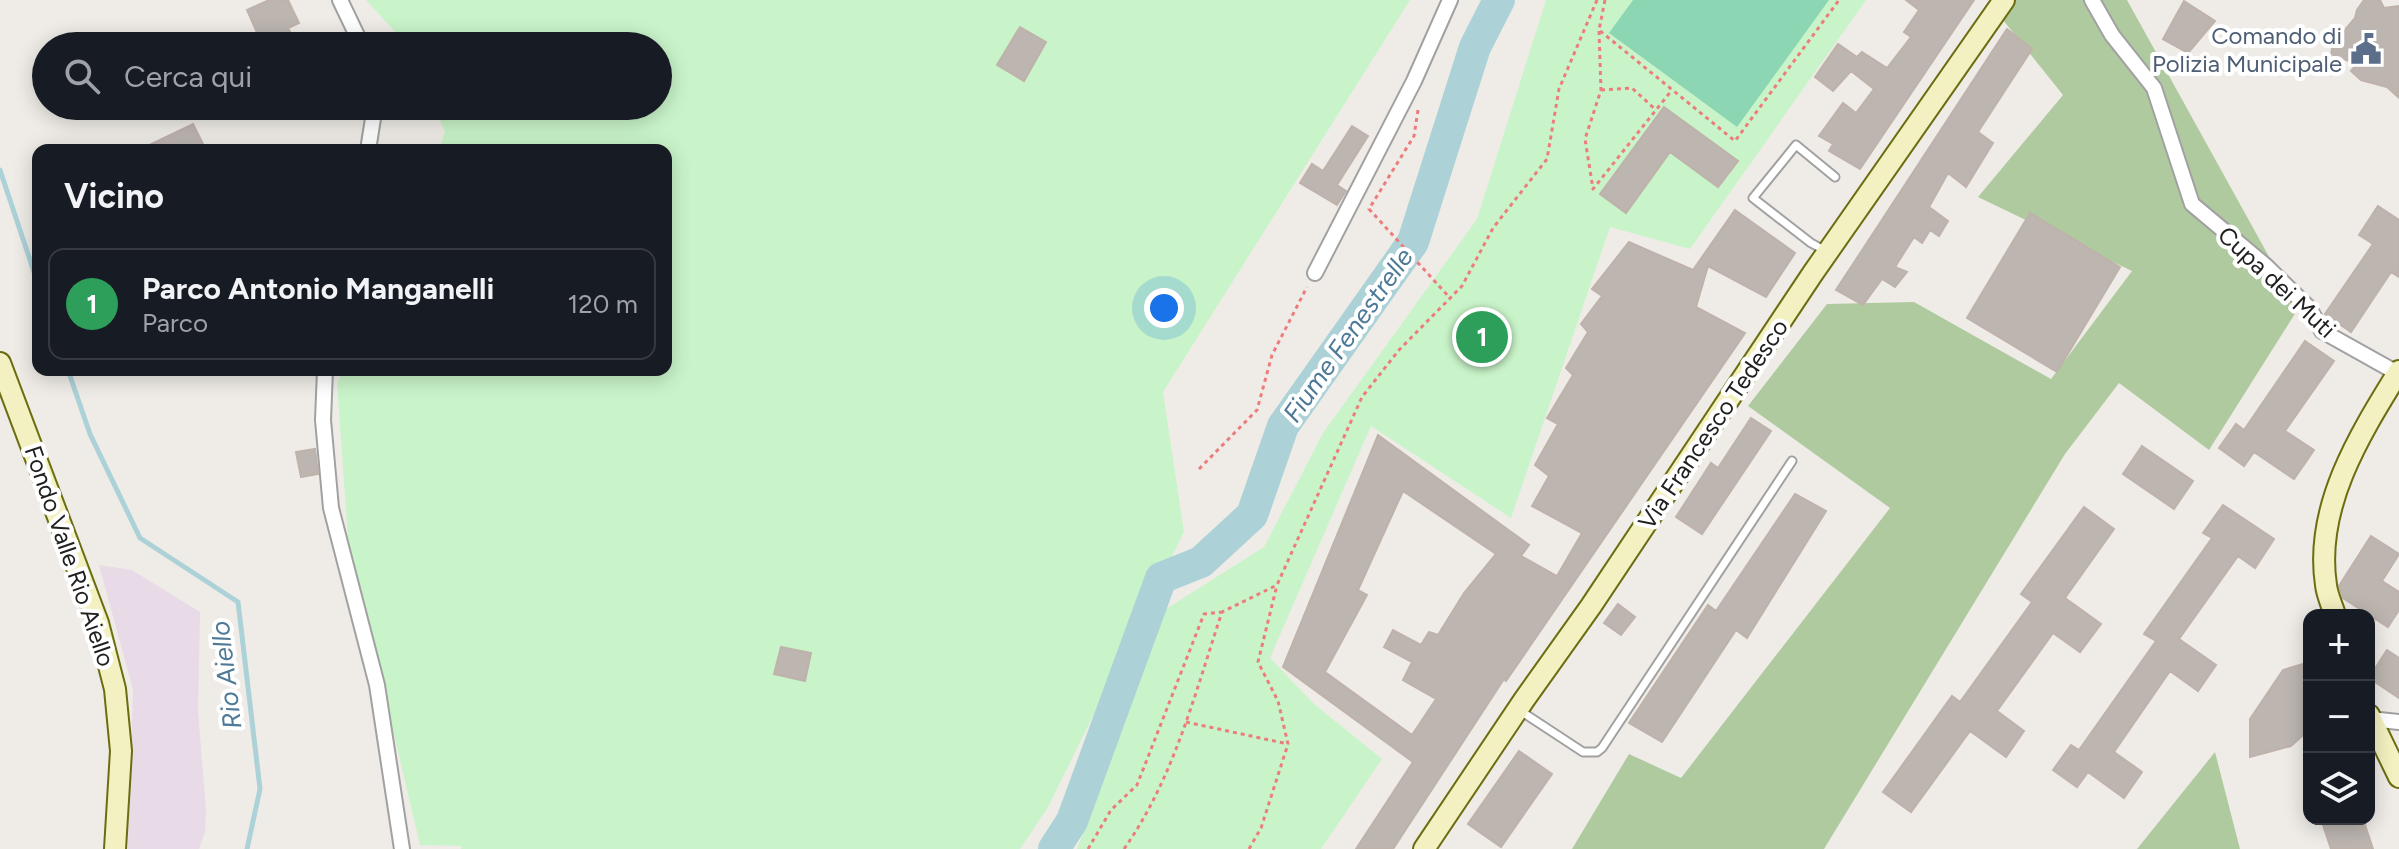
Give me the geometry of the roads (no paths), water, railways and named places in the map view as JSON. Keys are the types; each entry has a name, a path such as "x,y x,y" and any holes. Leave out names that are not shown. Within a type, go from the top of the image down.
{"street":[{"path":"340,0 355,32"},
{"path":"1315,273 1414,81 1450,0"},
{"name":"Via Francesco Tedesco","path":"1424,849 1828,252 2004,0"},
{"name":"Cupa dei Muti","path":"2092,0 2112,35 2154,88 2192,204 2266,266 2309,308 2322,331 2398,372"},
{"path":"369,144 373,120"},
{"name":"Fondo Valle Rio Aiello","path":"0,363 98,623 115,689 121,751 115,849"},
{"path":"2333,609 2326,586 2325,561 2338,485 2352,452 2398,372"},
{"path":"325,376 323,420 331,508 377,685 402,849"},
{"path":"2375,718 2399,722"},
{"path":"2375,727 2399,777"}],"lane":[{"path":"1828,252 1811,243 1753,198 1796,145 1835,177"},
{"path":"1518,709 1583,752 1597,752 1602,748 1792,461"}],"waterway":[{"name":"Fiume Fenestrelle","path":"1054,849 1072,821 1161,578 1201,562 1252,515 1283,426 1413,242 1475,47 1499,0"},
{"name":"Rio Aiello","path":"0,170 32,266"},
{"name":"Rio Aiello","path":"70,376 90,434 140,538 238,602 260,789 247,849"}],"place":[{"name":"Comando di Polizia Municipale","path":"2366,49"},
{"name":"Parco Antonio Manganelli","path":"1482,337"}]}
